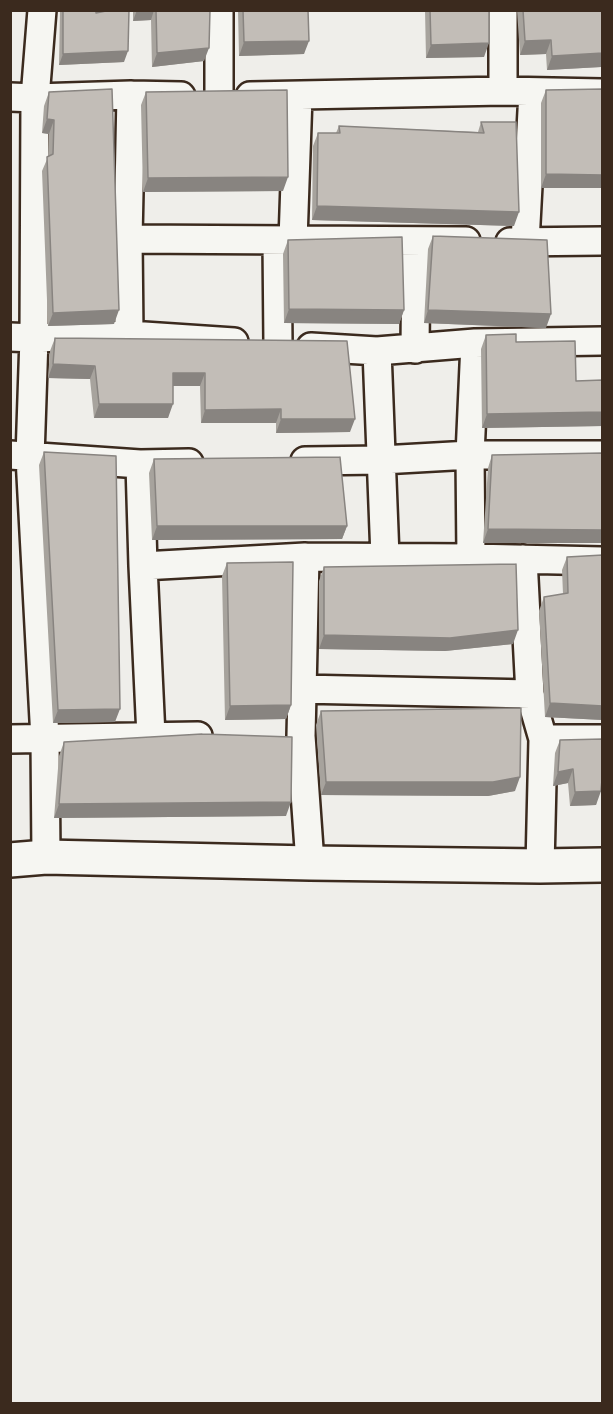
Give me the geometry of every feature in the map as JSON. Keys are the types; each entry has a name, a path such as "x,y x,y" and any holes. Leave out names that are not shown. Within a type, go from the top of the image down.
{"street":[{"path":"42,10 22,97 20,456 45,739 46,857"},
{"path":"219,10 219,96"},
{"path":"503,10 503,91"},
{"path":"22,97 298,96 503,91 603,93"},
{"path":"525,242 533,92"},
{"path":"129,335 131,95"},
{"path":"278,345 298,96"},
{"path":"128,239 603,242"},
{"path":"415,349 416,241"},
{"path":"22,338 129,335 377,351 475,343 603,341"},
{"path":"471,558 470,455 475,343"},
{"path":"377,351 385,556"},
{"path":"279,461 382,460 470,455 603,455"},
{"path":"20,456 140,464 210,462"},
{"path":"140,464 151,736"},
{"path":"143,566 305,557 385,556 603,561"},
{"path":"305,557 302,689 289,736 310,863"},
{"path":"523,559 530,694 543,739 540,866"},
{"path":"302,689 530,694"},
{"path":"10,739 220,736"},
{"path":"543,739 603,740"},
{"path":"10,860 46,857 310,863 603,865"}],"building":[{"path":"63,10 96,10 96,13 129,10 128,51 63,54"},
{"path":"156,10 210,10 209,48 157,53"},
{"path":"243,10 308,10 309,41 244,42"},
{"path":"430,10 489,10 489,43 431,45"},
{"path":"523,10 603,10 603,53 552,56 551,40 525,41"},
{"path":"112,89 119,310 53,313 47,157 53,154 54,120 47,119 49,92"},
{"path":"603,89 603,175 546,174 546,90"},
{"path":"287,90 288,177 148,178 146,92"},
{"path":"481,122 516,122 519,212 317,206 318,133 340,133 339,126 484,133"},
{"path":"433,236 547,240 551,314 428,310"},
{"path":"402,237 404,310 289,309 288,240"},
{"path":"516,334 516,342 575,341 576,381 603,380 603,412 487,414 486,335"},
{"path":"55,338 347,341 355,419 281,419 281,409 205,410 205,373 173,373 173,404 99,404 95,366 53,364"},
{"path":"44,452 116,456 120,709 58,710"},
{"path":"603,453 603,530 488,529 492,455"},
{"path":"340,457 347,526 157,526 154,459"},
{"path":"603,555 603,706 550,703 544,597 568,593 567,557"},
{"path":"293,562 291,705 230,706 227,563"},
{"path":"516,564 518,630 450,638 324,635 324,567"},
{"path":"521,708 520,777 493,782 326,782 321,711"},
{"path":"202,734 292,737 291,802 59,804 64,742"},
{"path":"603,739 601,791 575,792 573,769 558,772 560,740"}]}
